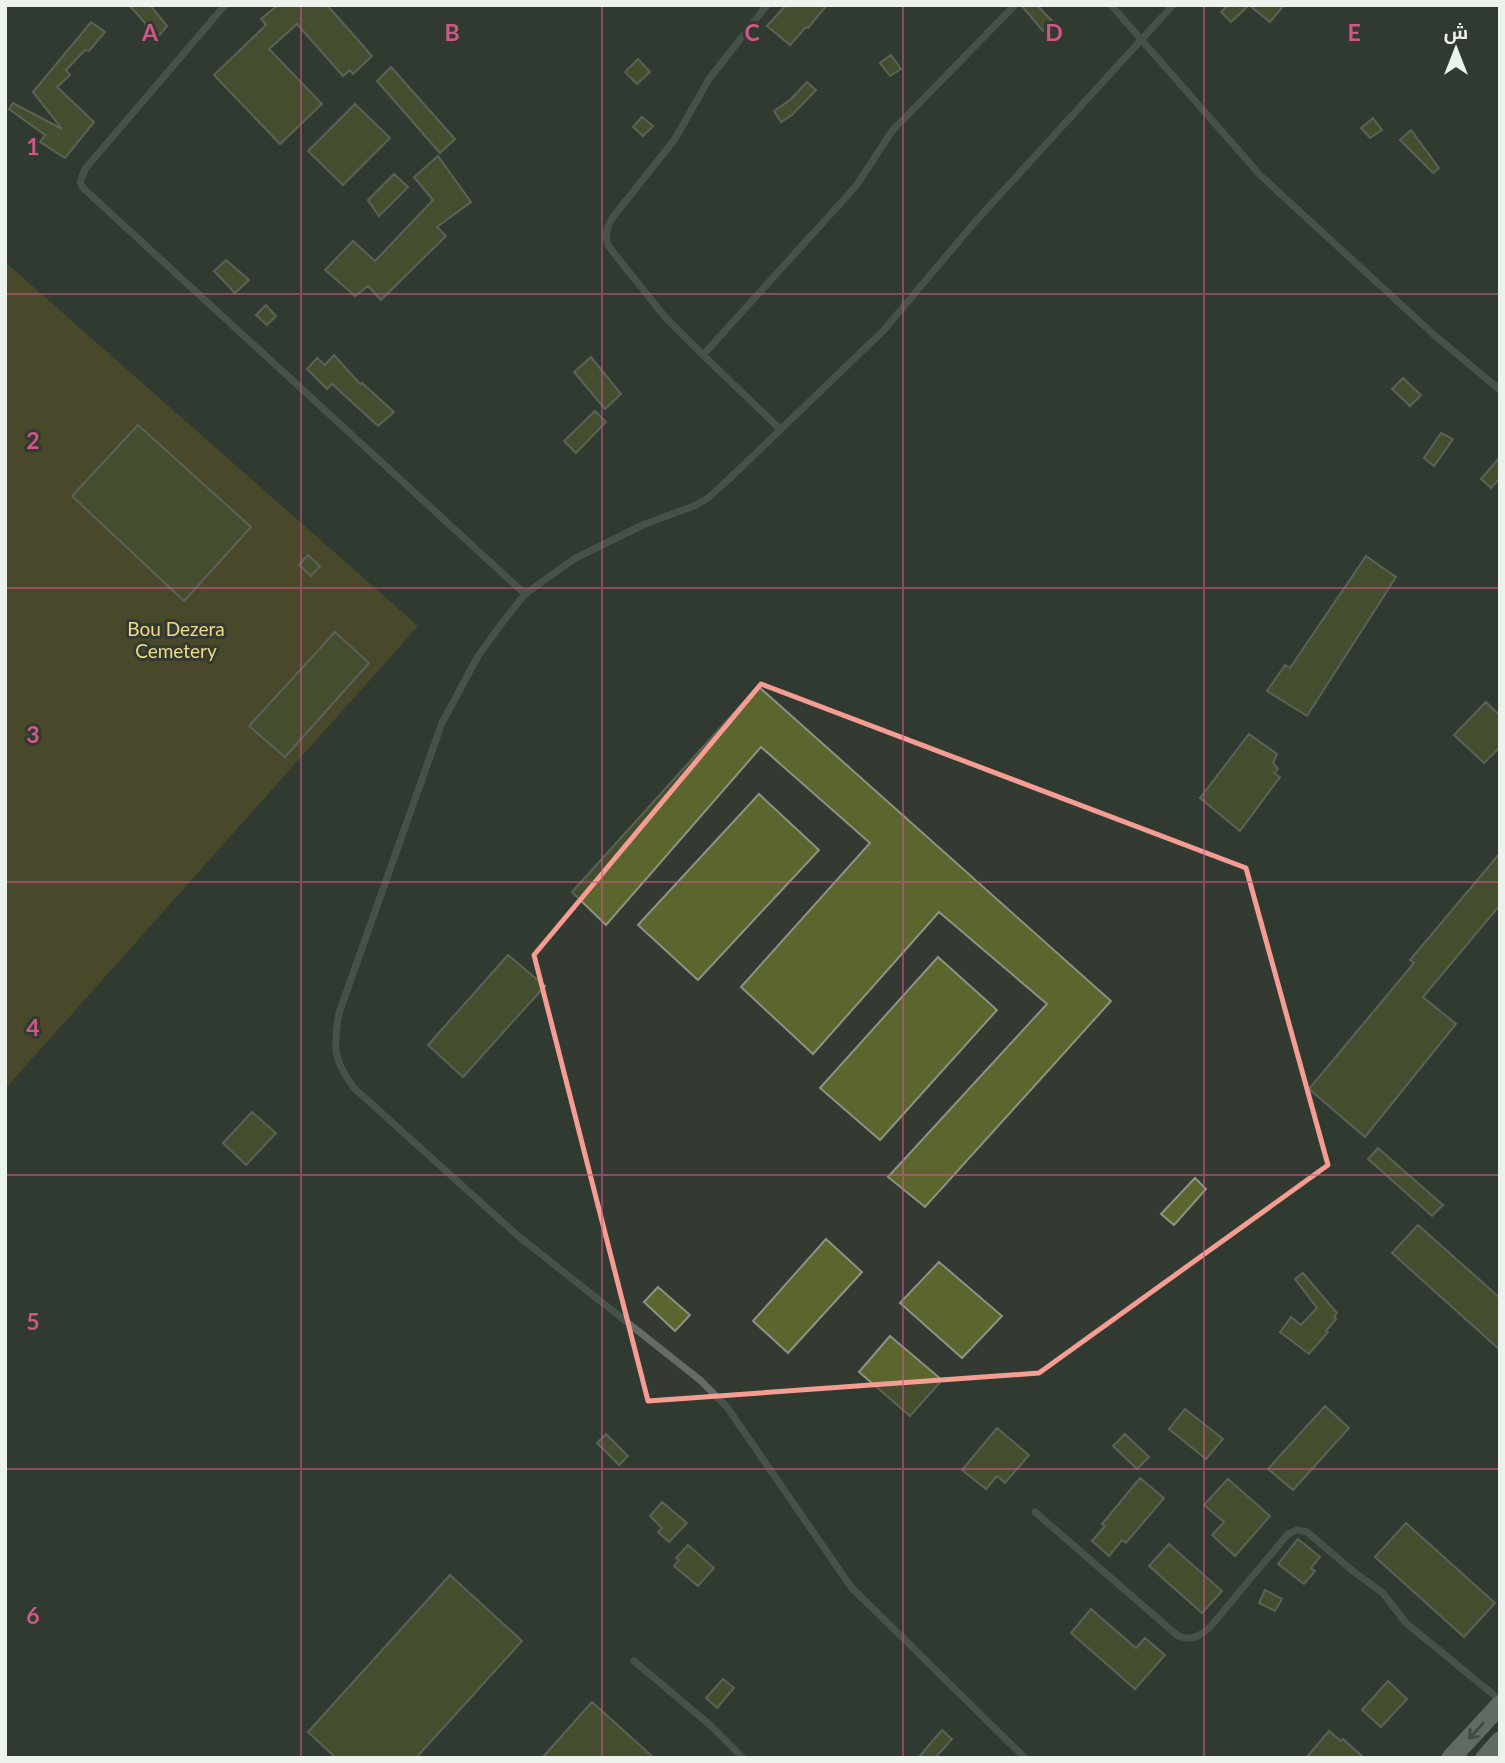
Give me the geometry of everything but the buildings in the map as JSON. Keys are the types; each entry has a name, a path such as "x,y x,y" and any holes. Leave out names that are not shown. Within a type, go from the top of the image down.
{"highway":[{"path":"1451,1758 1500,1702"},
{"path":"1485,1758 1500,1741"}],"lane":[{"path":"225,5 85,169 80,183 525,594"},
{"path":"766,5 709,79 675,139 608,226 608,245 665,317 779,428"},
{"path":"703,355 856,186 892,131 1014,5"},
{"path":"1111,5 1260,175 1432,333 1500,390"},
{"path":"1025,1758 851,1587 727,1407 700,1380 517,1234 354,1088 339,1067 335,1041 339,1013 442,723 478,656 525,594 554,571 599,545 708,498 884,330 974,223 1173,5"},
{"path":"1035,1512 1178,1636 1185,1639 1194,1638 1210,1628 1289,1534 1297,1530 1307,1532 1354,1572 1384,1592 1406,1623 1500,1702"},
{"path":"634,1661 709,1724 743,1758"}],"highlighted area":[{"path":"761,684 1246,868 1328,1165 1039,1373 648,1401 534,955"}],"green space":[{"name":"Bou Dezera Cemetery","path":"5,262 418,626 5,1089"}]}
